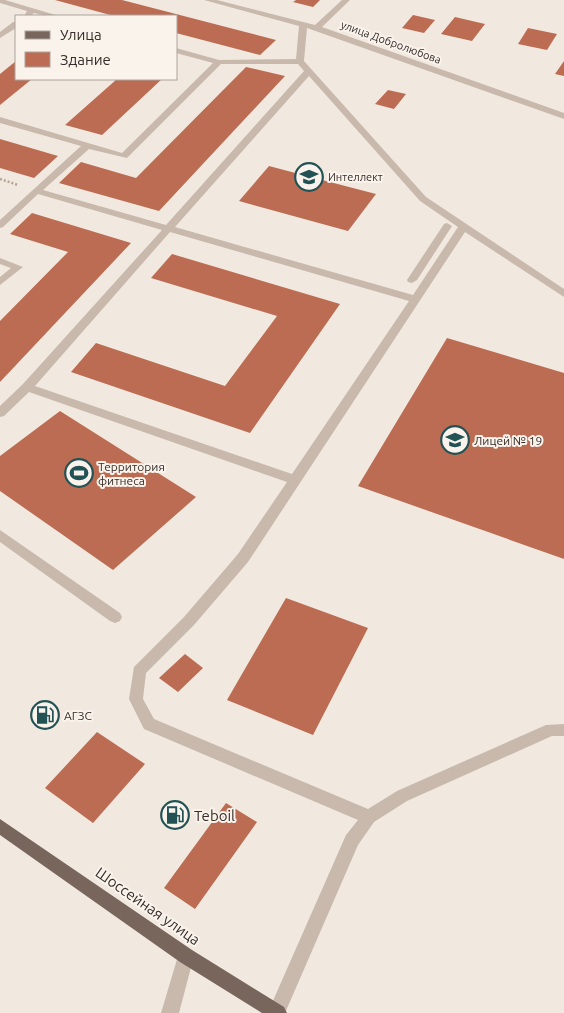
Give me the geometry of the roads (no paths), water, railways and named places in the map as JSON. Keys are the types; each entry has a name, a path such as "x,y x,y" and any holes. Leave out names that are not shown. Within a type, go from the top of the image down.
{"main road":[{"name":"Шоссейная улица","path":"0,826 186,956 278,1013"}],"street":[{"name":"улица Добролюбова","path":"208,0 317,28 564,116"},
{"path":"317,28 346,0"},
{"path":"0,1 52,15"},
{"path":"27,15 34,10"},
{"path":"303,24 300,61 423,199 564,294"},
{"path":"0,36 15,25"},
{"path":"178,51 219,62 300,61"},
{"path":"0,120 124,156 219,62"},
{"path":"0,413 27,387 309,71"},
{"path":"0,225 36,190 87,146"},
{"path":"36,190 415,299"},
{"path":"412,280 447,226"},
{"path":"369,818 150,724 136,699 139,671 190,621 243,558 463,227"},
{"path":"0,261 18,267 0,282"},
{"path":"27,387 295,480"},
{"path":"0,535 115,617"},
{"path":"278,1013 352,840 369,818 402,796 437,780 551,730 564,730"},
{"path":"170,1013 186,956"}],"place":[{"name":"Интеллект","path":"309,177"},
{"name":"Лицей № 19","path":"455,440"},
{"name":"Территория фитнеса","path":"79,473"},
{"name":"АГЗС","path":"45,715"},
{"name":"Teboil","path":"175,815"}]}
